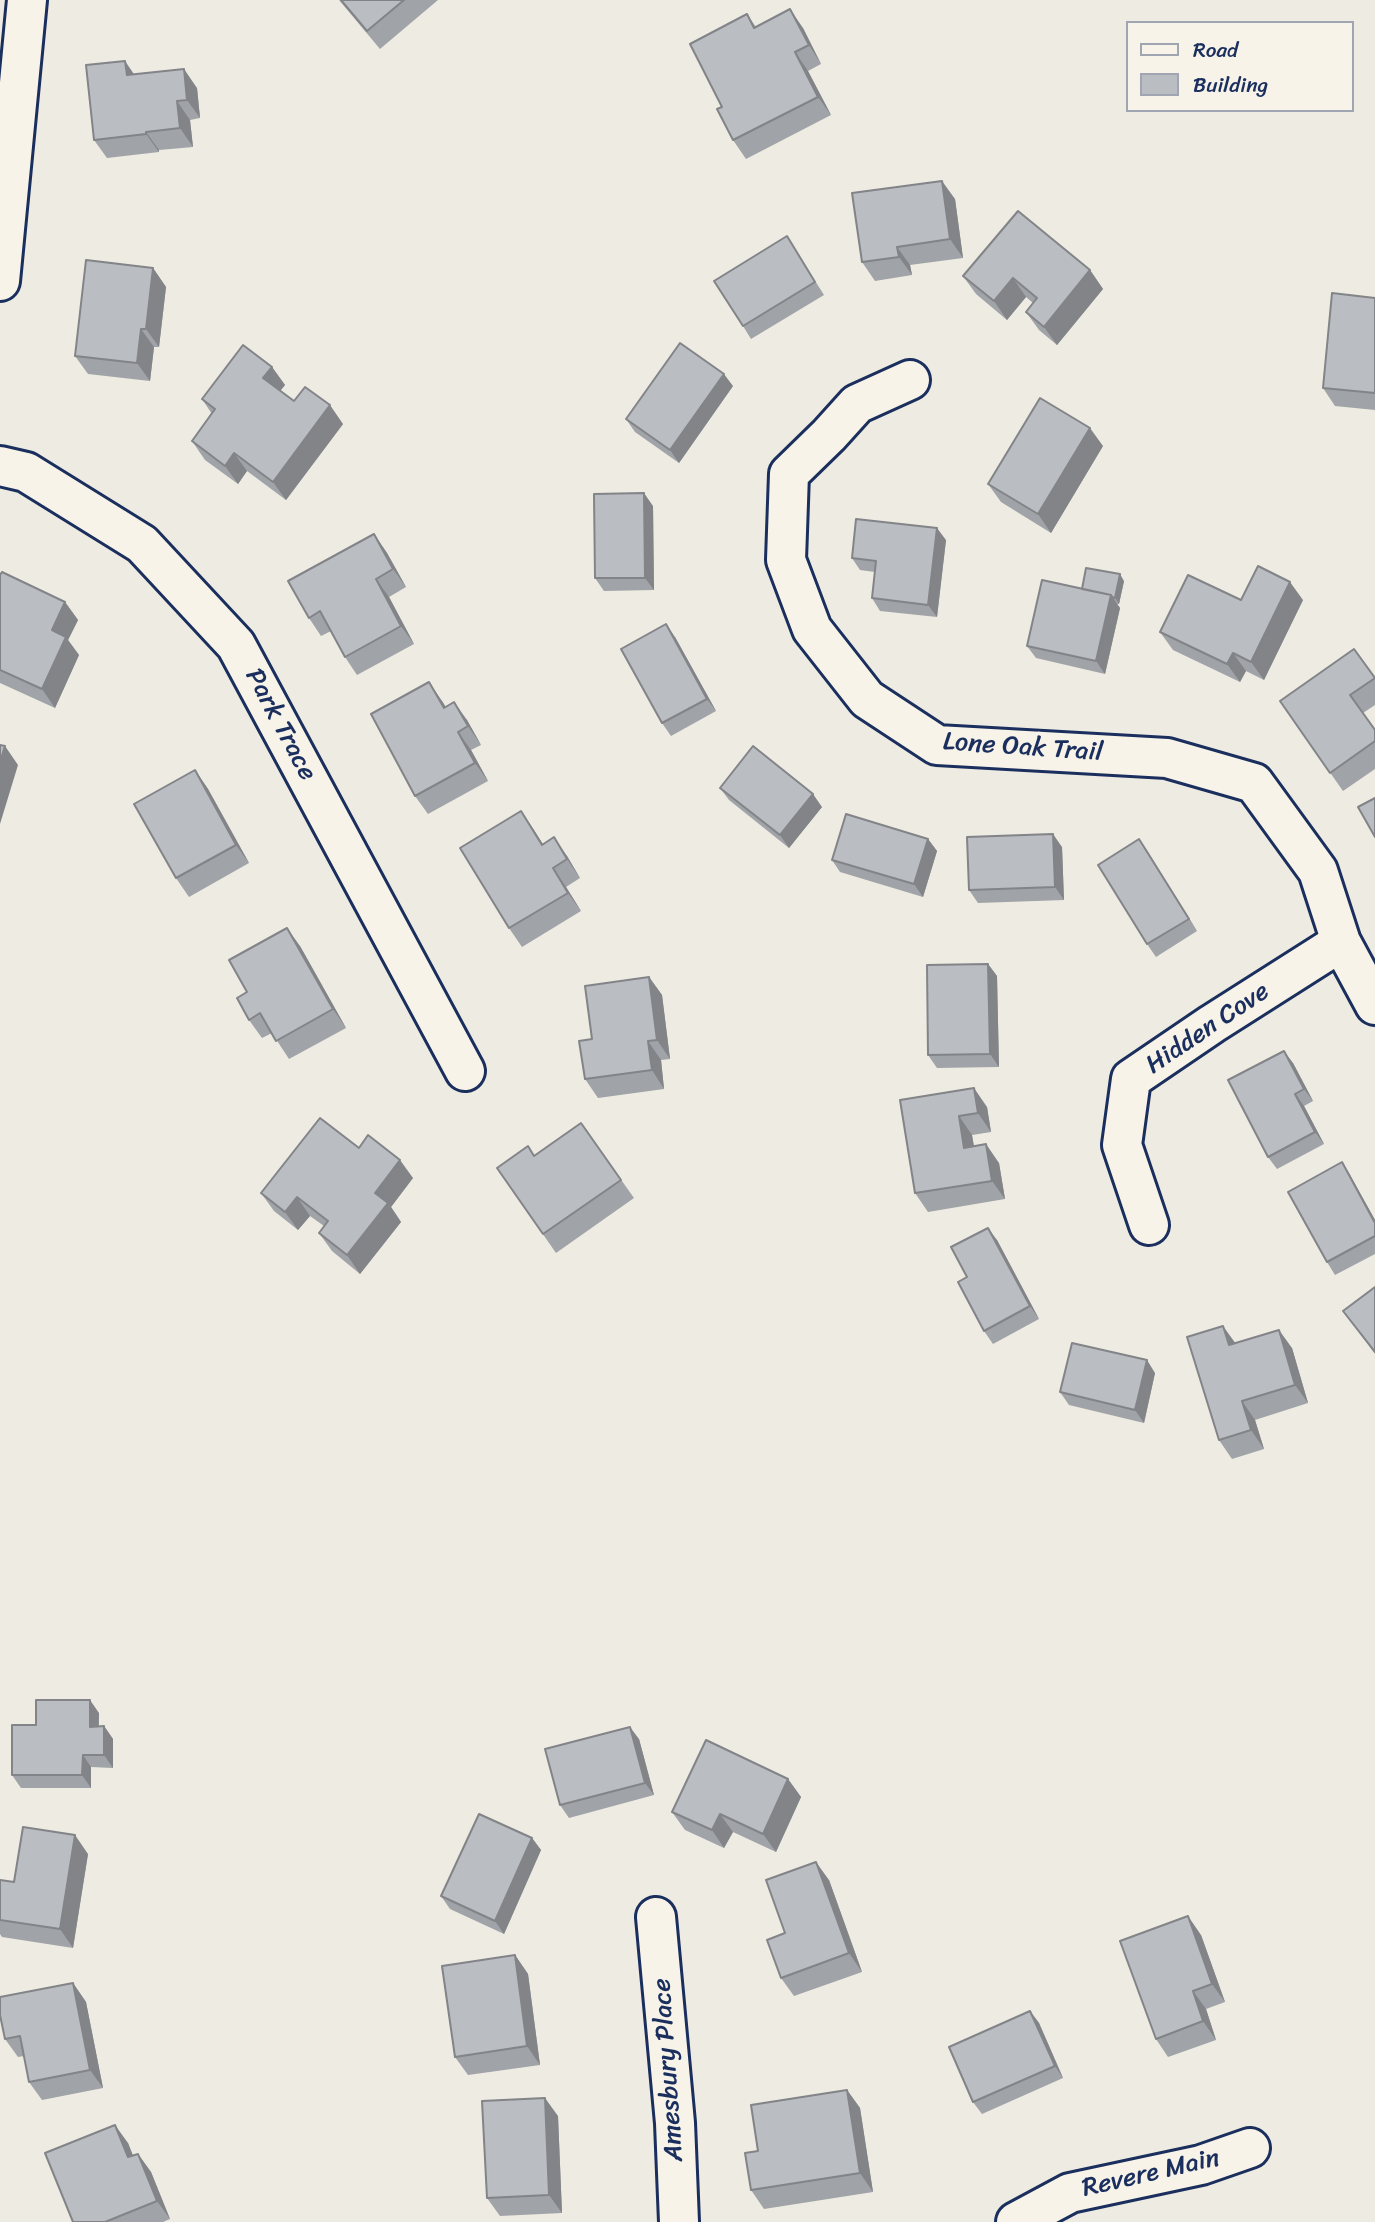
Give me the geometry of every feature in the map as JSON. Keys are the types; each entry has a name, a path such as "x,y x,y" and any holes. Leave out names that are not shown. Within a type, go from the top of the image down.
{"street":[{"path":"0,281 27,0"},
{"name":"Lone Oak Trail","path":"910,380 857,404 789,474 786,560 812,629 867,699 937,745 1167,758 1254,783 1318,871 1341,942 1375,1005"},
{"name":"Park Trace","path":"0,466 26,472 142,544 236,645 465,1071"},
{"name":"Hidden Cove","path":"1149,1225 1122,1145 1131,1079 1341,942"},
{"name":"Amesbury Place","path":"656,1917 675,2123 678,2222"},
{"name":"Revere Main","path":"1016,2222 1070,2193 1201,2165 1250,2148"}],"building":[{"path":"341,0 404,0 367,31"},
{"path":"790,9 809,45 795,52 818,97 733,140 717,109 722,107 690,44 747,14 754,28"},
{"path":"125,61 127,75 184,69 187,100 177,101 180,128 94,140 86,65"},
{"path":"942,181 950,239 897,247 899,257 862,262 852,193"},
{"path":"1018,211 1090,270 1044,327 1026,312 1037,298 1013,278 994,301 963,276"},
{"path":"787,236 815,282 743,326 714,281"},
{"path":"86,260 153,268 146,329 141,329 137,363 75,356"},
{"path":"1332,293 1375,298 1375,393 1323,388"},
{"path":"680,343 724,374 670,450 626,419"},
{"path":"243,345 272,367 263,378 294,401 305,387 330,405 273,482 234,453 225,466 192,441 215,409 202,399"},
{"path":"1040,398 1090,428 1038,514 988,484"},
{"path":"644,493 645,578 595,578 594,494"},
{"path":"856,519 937,528 928,605 872,598 876,561 852,558"},
{"path":"374,534 393,569 376,579 401,626 345,657 320,611 309,618 288,581"},
{"path":"1258,566 1290,582 1251,662 1233,653 1227,664 1160,632 1188,575 1241,600"},
{"path":"1086,568 1120,574 1115,598 1082,589"},
{"path":"2,572 65,602 52,630 66,637 42,689 0,670"},
{"path":"1042,580 1111,595 1096,661 1027,646"},
{"path":"666,624 707,699 662,723 621,649"},
{"path":"1354,649 1375,678 1350,695 1375,730 1375,741 1330,773 1280,701"},
{"path":"429,682 444,708 454,702 468,726 458,732 475,763 415,796 371,714"},
{"path":"0,745 5,746 0,762"},
{"path":"753,746 813,794 780,835 720,788"},
{"path":"195,770 236,845 176,878 134,804"},
{"path":"1375,798 1375,837 1358,807"},
{"path":"521,811 542,845 554,837 567,859 553,868 568,893 509,928 460,848"},
{"path":"846,814 928,839 914,884 832,860"},
{"path":"1053,834 1055,887 969,890 967,837"},
{"path":"1139,839 1189,919 1147,944 1098,865"},
{"path":"287,928 333,1009 276,1041 260,1013 249,1020 237,998 247,992 229,960"},
{"path":"988,964 990,1054 928,1055 927,965"},
{"path":"649,977 657,1040 648,1041 652,1070 585,1079 579,1041 592,1039 585,986"},
{"path":"1284,1051 1304,1089 1295,1094 1315,1132 1268,1157 1228,1080"},
{"path":"974,1088 978,1113 959,1116 964,1148 986,1144 992,1181 915,1193 900,1100"},
{"path":"320,1118 359,1148 368,1135 400,1160 375,1193 388,1203 347,1255 319,1233 328,1221 297,1197 285,1212 261,1193"},
{"path":"581,1123 621,1180 543,1234 497,1168 528,1146 534,1156"},
{"path":"1342,1162 1375,1223 1375,1236 1327,1262 1288,1192"},
{"path":"988,1228 1030,1306 984,1331 958,1282 967,1277 951,1247"},
{"path":"1375,1287 1375,1352 1343,1311"},
{"path":"1223,1326 1229,1345 1279,1330 1295,1385 1242,1401 1251,1430 1219,1440 1187,1337"},
{"path":"1072,1343 1147,1360 1135,1410 1060,1392"},
{"path":"36,1700 90,1700 90,1727 104,1726 104,1755 83,1755 82,1775 12,1775 12,1725 36,1725"},
{"path":"630,1727 645,1783 560,1805 545,1749"},
{"path":"706,1740 788,1779 763,1834 720,1814 712,1830 672,1812"},
{"path":"479,1814 532,1838 495,1921 441,1896"},
{"path":"23,1827 75,1835 60,1929 0,1920 0,1880 14,1882"},
{"path":"816,1862 849,1953 781,1978 767,1940 785,1933 766,1880"},
{"path":"1188,1916 1212,1984 1193,1991 1203,2021 1156,2039 1120,1941"},
{"path":"515,1955 527,2046 455,2057 442,1966"},
{"path":"73,1983 90,2070 29,2082 20,2036 5,2039 0,2015 0,1997"},
{"path":"1030,2011 1055,2066 973,2102 949,2047"},
{"path":"847,2090 860,2173 751,2190 745,2153 758,2151 751,2105"},
{"path":"545,2098 549,2195 487,2198 482,2101"},
{"path":"115,2125 128,2157 138,2154 157,2201 105,2222 73,2222 45,2153"}]}
